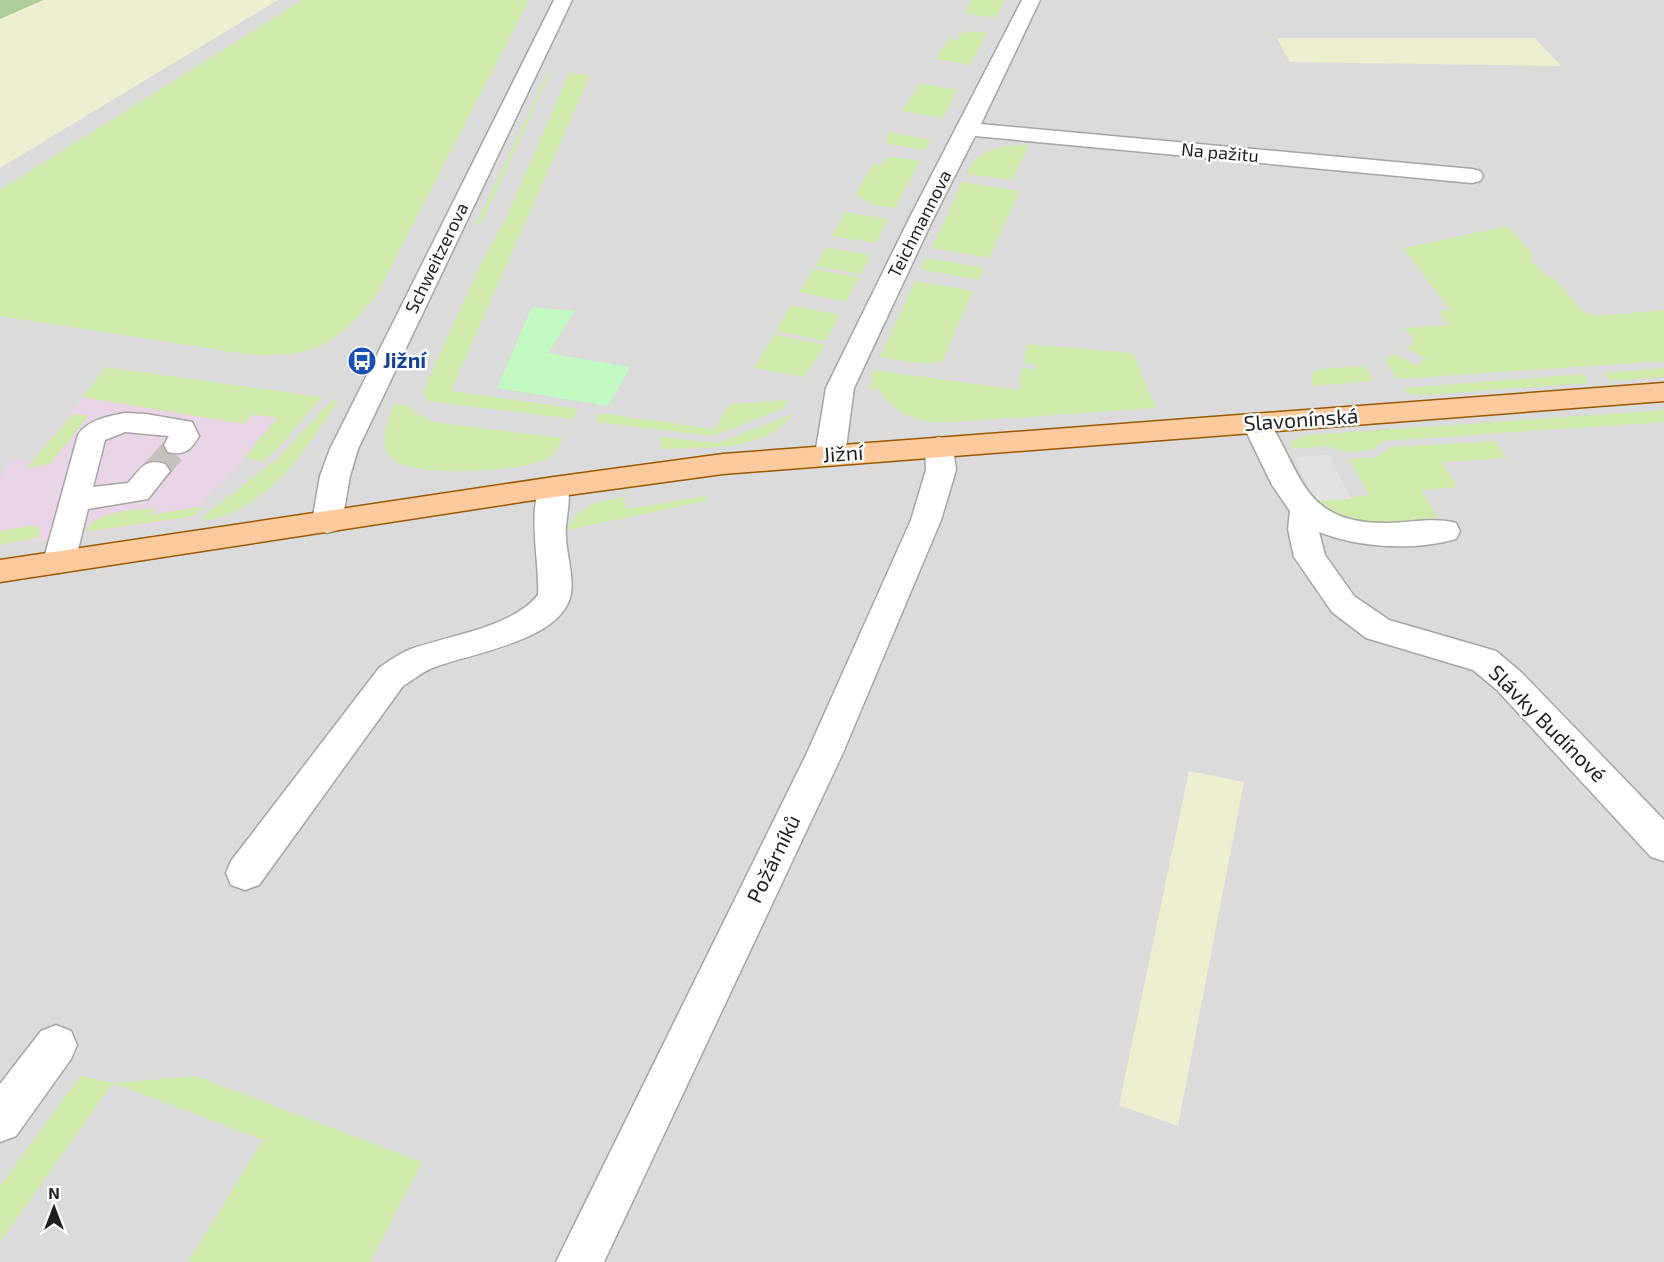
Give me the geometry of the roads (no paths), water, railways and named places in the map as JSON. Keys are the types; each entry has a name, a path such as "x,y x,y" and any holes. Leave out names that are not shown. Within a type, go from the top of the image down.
{"main road":[{"name":"Slavonínská","path":"939,447 1664,392"},
{"name":"Jižní","path":"0,571 554,487 723,464 939,447"}],"street":[{"name":"Schweitzerova","path":"327,522 335,476 344,449 563,0"},
{"name":"Teichmannova","path":"830,455 840,388 921,219 1031,0"},
{"name":"Na pažitu","path":"968,129 1472,176"},
{"path":"895,215 921,219"},
{"path":"59,562 92,435 124,421 182,429 185,436 178,445"},
{"path":"1256,423 1292,494 1305,510 1320,520 1373,535 1445,531"},
{"name":"Požárníků","path":"579,1262 824,755 926,520 941,470 939,447"},
{"path":"76,500 137,492 155,471"},
{"path":"245,873 391,678 420,659 516,628 542,613 554,598 555,582 550,536 554,487"},
{"name":"Slávky Budínové","path":"1305,510 1303,529 1310,557 1343,604 1378,629 1484,660 1509,681 1664,845"},
{"path":"0,1120 56,1045"}],"tunnel":[{"path":"155,471 178,445"}],"place":[{"name":"Jižní","path":"362,361"}]}
